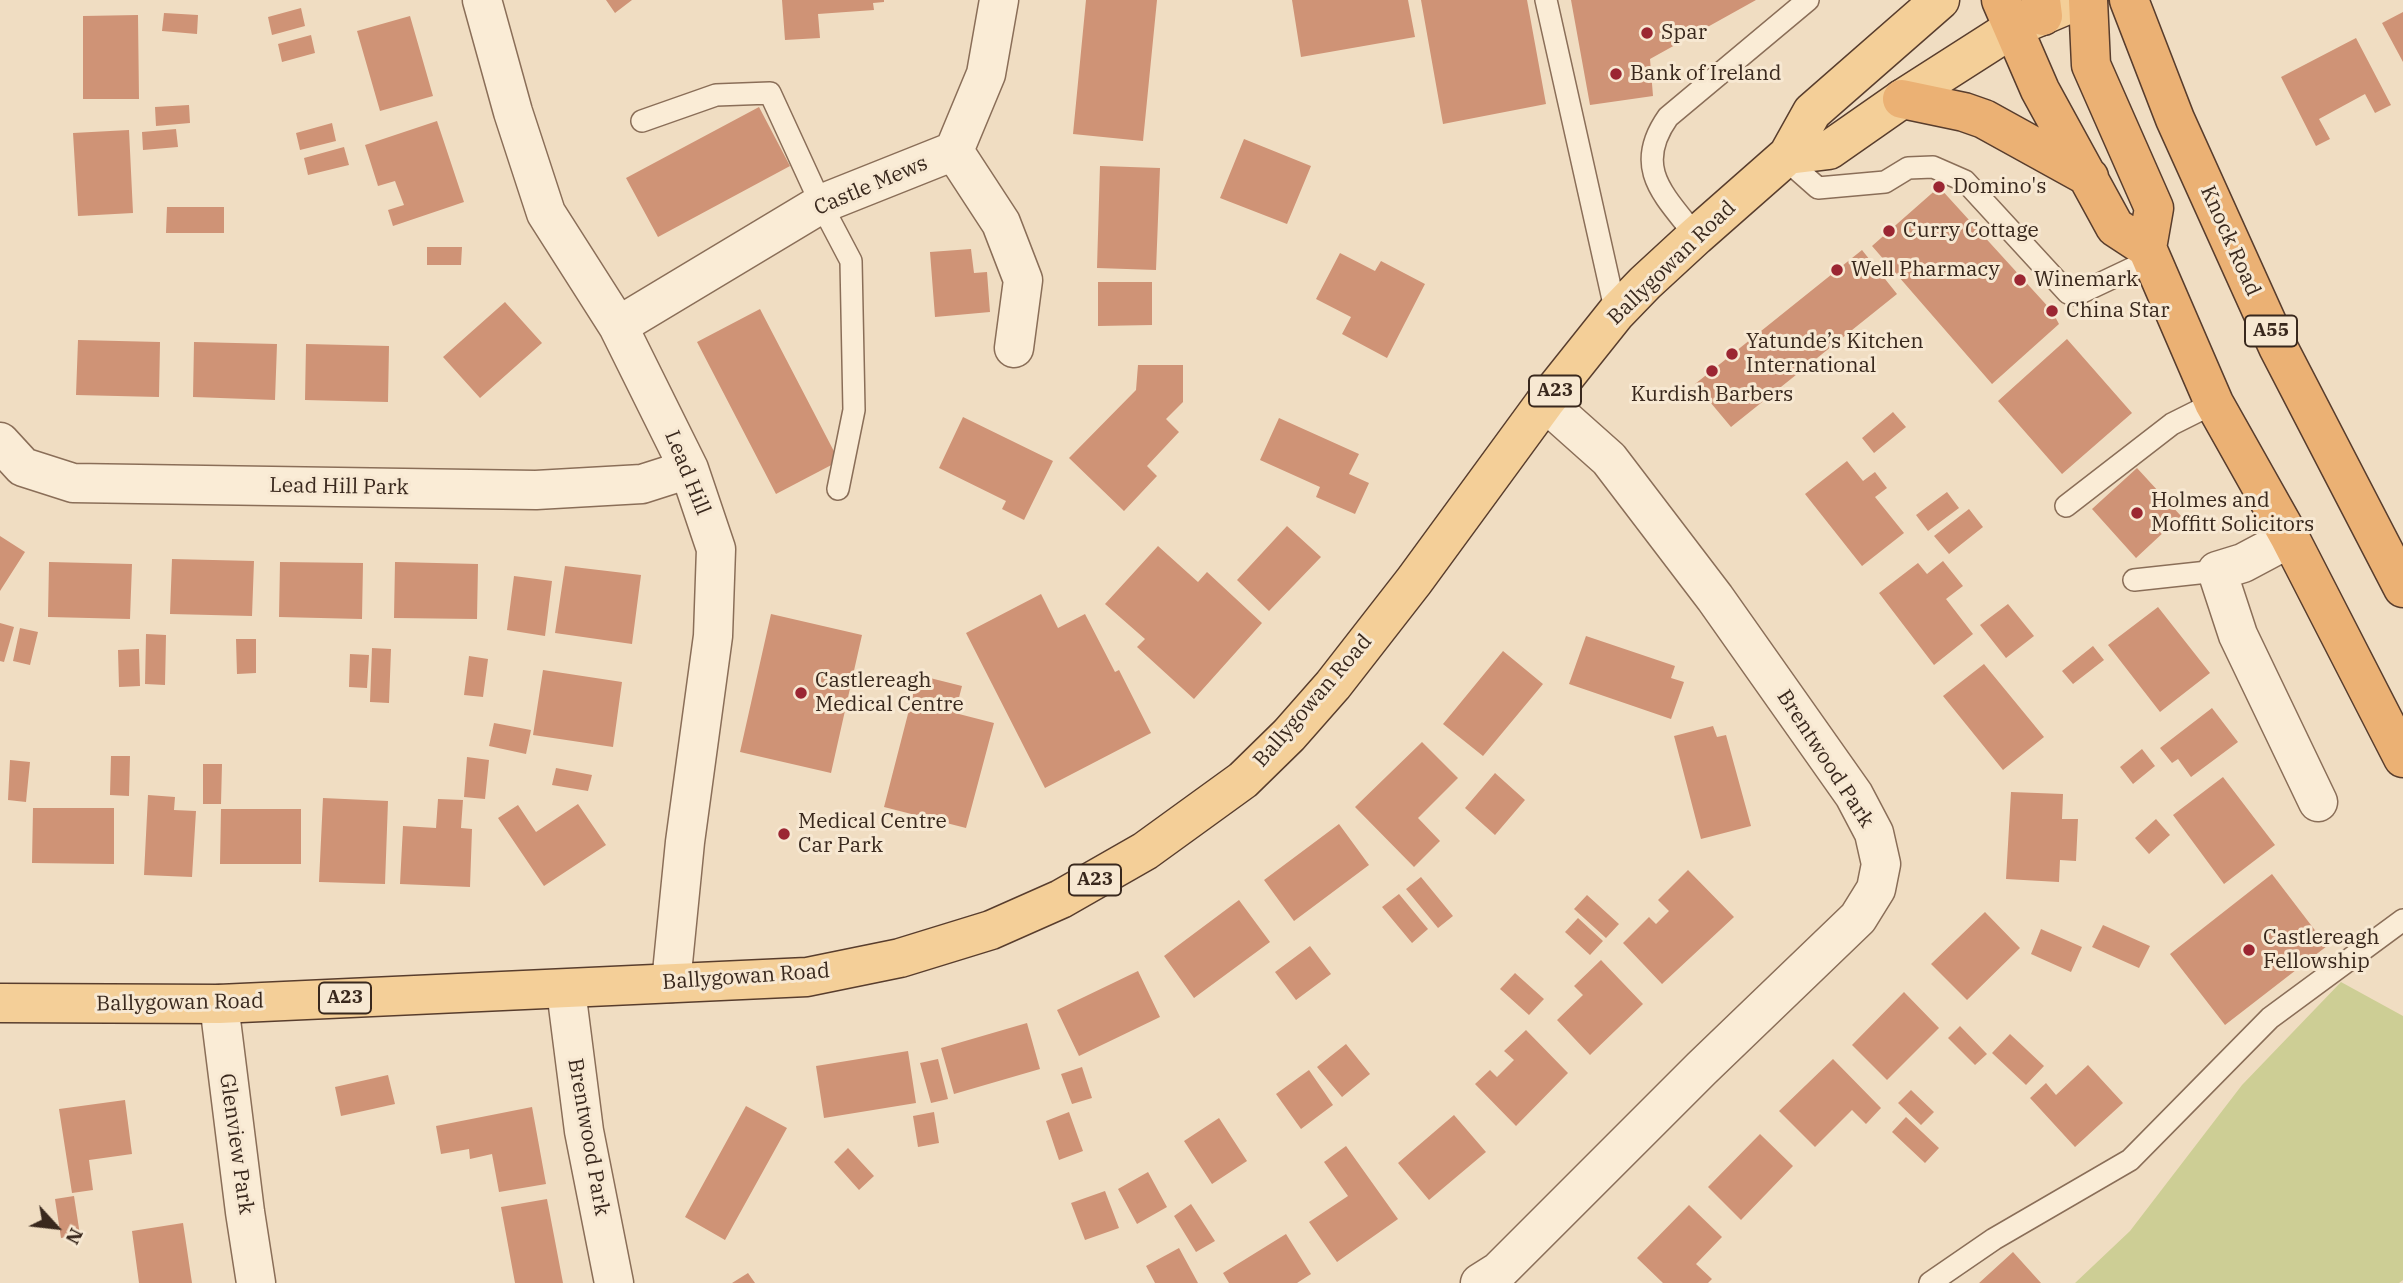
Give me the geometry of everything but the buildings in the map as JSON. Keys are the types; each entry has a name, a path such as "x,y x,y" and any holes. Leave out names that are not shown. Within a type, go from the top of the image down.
{"highway":[{"path":"2088,0 2091,65 2154,208 2150,253 2214,403 2290,538 2403,758"},
{"name":"Knock Road","path":"2129,0 2175,119 2278,347 2403,588"},
{"path":"2025,11 2040,90 2115,228 2150,253"},
{"path":"1902,99 1984,119 2089,177"}],"main road":[{"name":"Ballygowan Road","path":"0,1003 219,1004 807,977 900,958 991,930 1061,899 1145,851 1243,780 1289,735 1414,581 1545,402 1616,313 1645,283 1786,156 1812,112 1940,0"},
{"path":"1786,156 1829,150 2025,11 2079,0"}],"street":[{"name":"Lead Hill","path":"482,0 545,213 618,327 690,469 716,549 713,636 685,842 671,983"},
{"name":"Castle Mews","path":"618,327 821,204 954,151 986,74 999,0"},
{"path":"954,151 1000,223 1023,280 1014,348"},
{"name":"Brentwood Park","path":"1480,1283 1500,1271 1702,1068 1857,918 1876,889 1881,864 1874,833 1854,795 1715,598 1609,459 1545,402"},
{"name":"Lead Hill Park","path":"0,442 23,467 73,483 536,490 642,484 690,469"},
{"path":"2290,538 2243,563 2217,571 2238,635 2318,802"},
{"name":"Brentwood Park","path":"566,990 584,1130 614,1283"},
{"name":"Glenview Park","path":"219,1004 241,1186 256,1283"}],"lane":[{"path":"1546,0 1616,313"},
{"path":"1696,236 1655,182 1651,164 1653,146 1659,131 1668,117 1808,0"},
{"path":"642,121 716,95 770,93 821,204 851,261 854,410 838,489"},
{"path":"1786,156 1818,188 1885,183 1908,168 1933,167 1965,181 2068,293 2076,295 2150,253"},
{"path":"2066,506 2172,424 2214,403"},
{"path":"2134,580 2217,571"},
{"path":"1930,1283 1994,1239 2130,1160 2270,1018 2403,920"}],"green space":[{"path":"2341,982 2403,1016 2403,1280 2399,1283 2075,1283 2130,1231 2242,1085"}],"place":[{"name":"Spar","path":"1647,33"},
{"name":"Bank of Ireland","path":"1616,74"},
{"name":"Domino's","path":"1939,187"},
{"name":"Curry Cottage","path":"1889,231"},
{"name":"Well Pharmacy","path":"1837,270"},
{"name":"Winemark","path":"2020,280"},
{"name":"China Star","path":"2052,311"},
{"name":"Yatunde’s Kitchen International","path":"1732,354"},
{"name":"Kurdish Barbers","path":"1712,371"},
{"name":"Holmes and Moffitt Solicitors","path":"2137,513"},
{"name":"Castlereagh Medical Centre","path":"801,693"},
{"name":"Medical Centre Car Park","path":"784,834"},
{"name":"Castlereagh Fellowship","path":"2249,950"}]}
